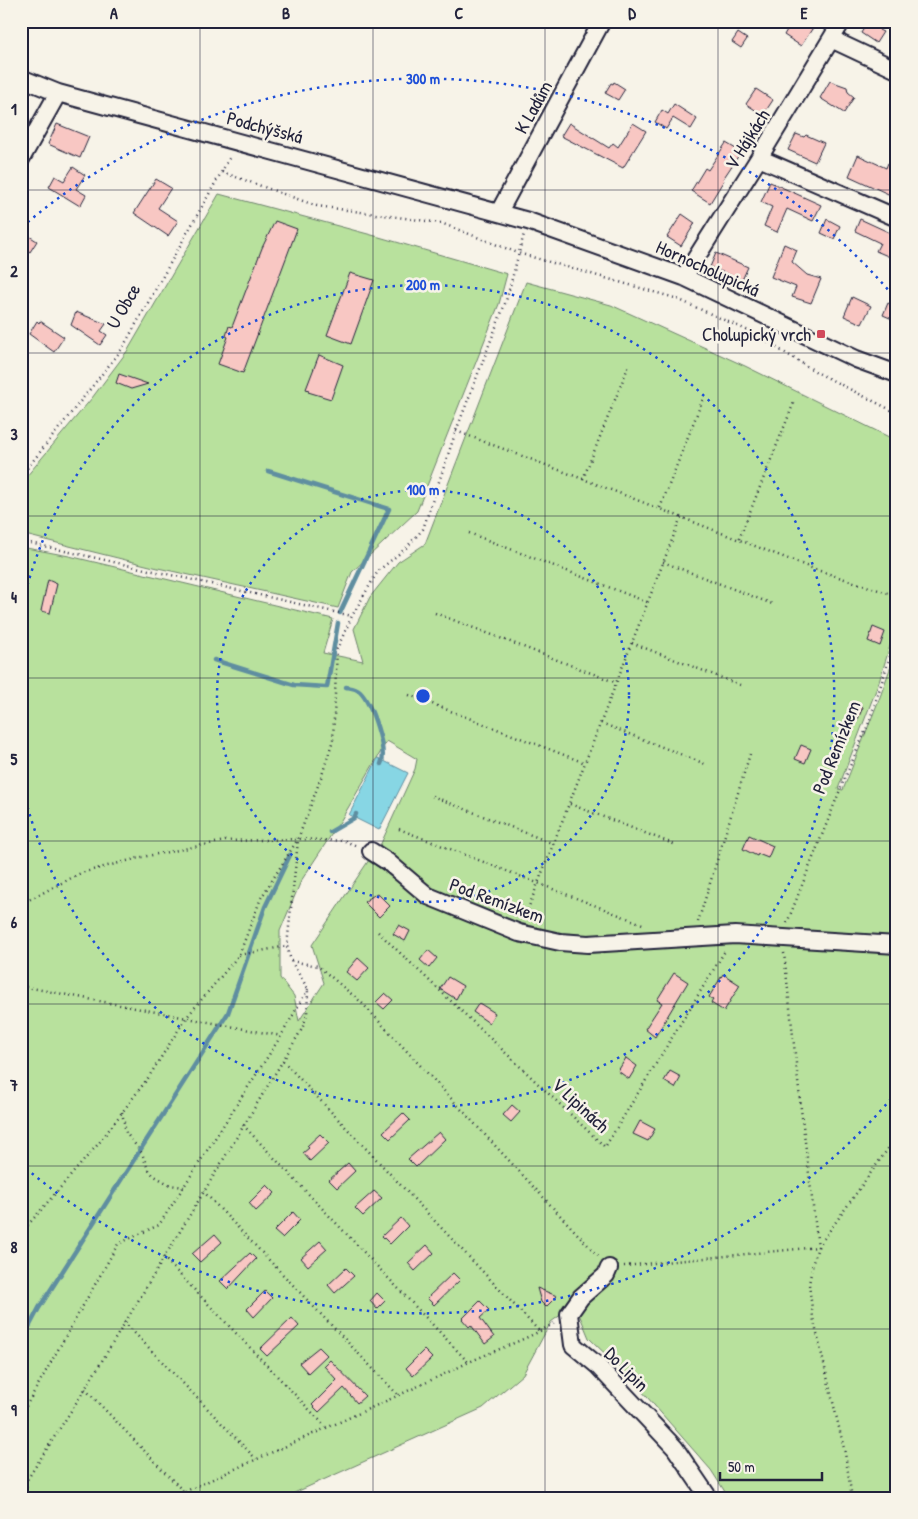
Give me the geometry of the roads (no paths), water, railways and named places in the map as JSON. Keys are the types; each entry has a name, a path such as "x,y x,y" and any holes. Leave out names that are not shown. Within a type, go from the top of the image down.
{"street":[{"name":"K Ladům","path":"499,212 602,21"},
{"name":"V Hájkách","path":"684,277 760,158 842,21"},
{"path":"831,39 897,70"},
{"name":"Podchýšská","path":"21,78 58,93 499,212"},
{"path":"21,159 58,93"},
{"path":"760,158 897,218"},
{"name":"Hornocholupická","path":"499,212 684,277 856,359 897,374"},
{"name":"Pod Remízkem","path":"370,851 388,862 428,896 519,933 560,942 588,944 735,935 897,945"},
{"name":"Do Lipin","path":"609,1268 606,1275 581,1297 568,1314 572,1345 597,1365 675,1448 709,1498"}],"water":[{"path":"378,758 408,773 379,830 349,815"}],"waterway":[{"path":"268,471 389,509 340,613"},
{"path":"327,687 338,623"},
{"path":"214,660 294,685 326,687"},
{"path":"346,687 354,688 358,691 369,706 380,738 383,758 381,764"},
{"path":"330,832 354,818 356,814"},
{"path":"21,1342 39,1308 228,1013 265,907 290,855"}],"place":[{"name":"Cholupický vrch","path":"821,334"}]}
